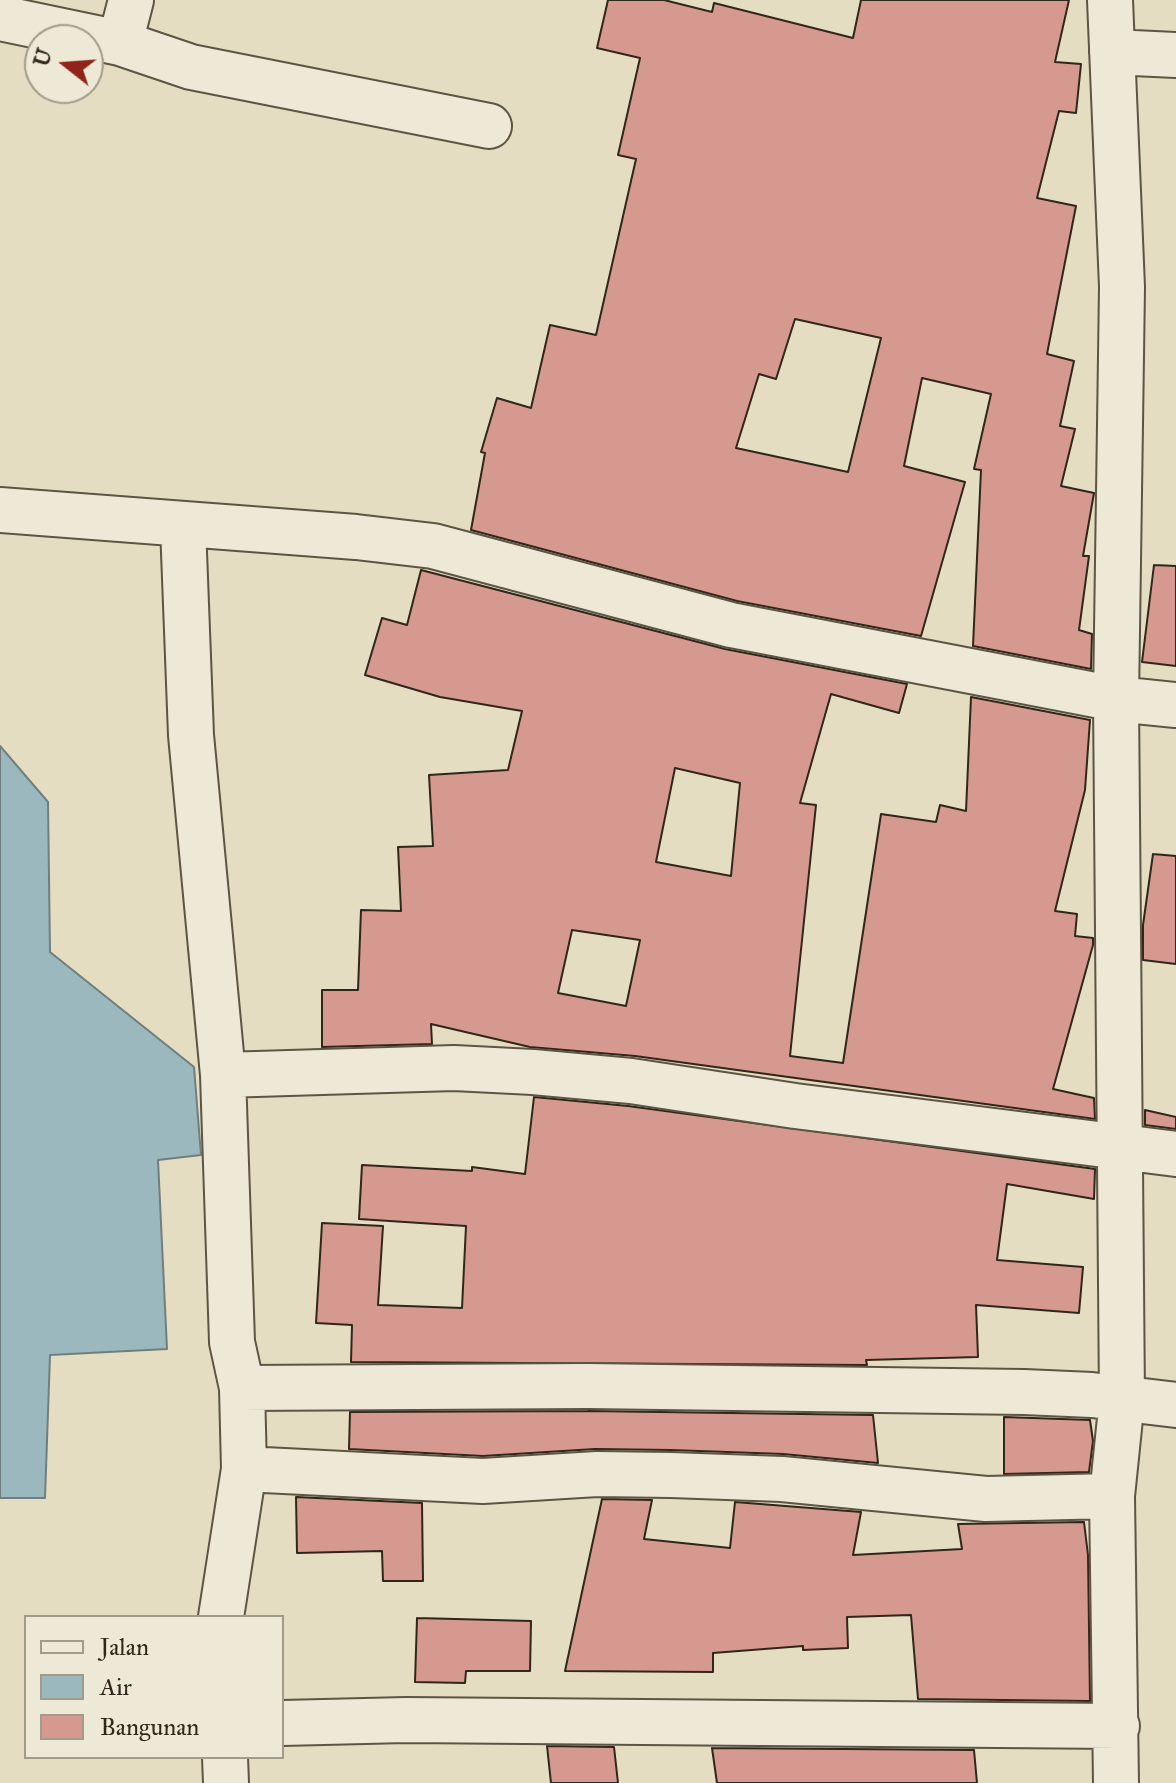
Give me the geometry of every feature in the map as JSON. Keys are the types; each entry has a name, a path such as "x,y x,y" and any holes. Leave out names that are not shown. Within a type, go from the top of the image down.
{"street":[{"path":"120,43 131,0"},
{"path":"1110,0 1122,287 1116,699 1117,1148 1122,1399 1112,1496 1116,1783"},
{"path":"0,18 120,43 191,67 489,126"},
{"path":"1112,52 1176,55"},
{"path":"0,510 356,537 433,546 731,625 1116,699 1176,705"},
{"path":"183,526 191,735 223,1075 232,1342 242,1388 244,1469 221,1615"},
{"path":"223,1075 454,1068 533,1072 631,1081 1176,1154"},
{"path":"242,1388 604,1386 1024,1392 1176,1405"},
{"path":"244,1469 483,1481 597,1474 703,1476 782,1479 986,1499 1112,1496"},
{"path":"284,1723 406,1720 1117,1726"},
{"path":"225,1759 226,1783"}],"water":[{"path":"0,746 48,802 50,952 194,1067 201,1155 158,1160 167,1349 50,1355 45,1498 0,1498"}],"building":[{"path":"608,0 664,0 712,12 714,3 853,38 861,0 1069,0 1055,62 1081,64 1076,113 1059,111 1037,198 1076,206 1047,354 1074,361 1060,426 1075,429 1061,486 1094,493 1083,556 1089,556 1079,630 1092,634 1091,669 973,646 981,470 974,469 991,394 922,378 904,466 965,482 921,636 737,601 471,530 485,453 481,452 497,398 531,408 550,325 596,335 636,159 618,155 640,58 597,48","holes":["795,319 881,338 848,472 736,448 759,374 776,379"]},
{"path":"1154,565 1176,566 1176,666 1142,662"},
{"path":"421,570 725,649 907,684 899,713 831,694 800,803 816,805 790,1056 843,1063 881,814 936,822 940,805 966,811 971,697 1090,720 1085,790 1055,911 1077,914 1075,936 1093,938 1093,945 1053,1089 1094,1098 1095,1119 635,1056 530,1047 431,1024 432,1044 322,1047 322,990 358,990 361,910 401,911 398,847 433,846 429,775 508,770 522,711 440,697 365,675 382,618 407,625","holes":["675,768 740,783 731,876 656,862","572,930 640,940 626,1006 558,993"]},
{"path":"1153,854 1176,856 1176,964 1143,960 1143,925"},
{"path":"534,1097 628,1106 1095,1169 1094,1199 1007,1184 997,1260 1083,1267 1079,1313 976,1305 978,1357 866,1360 867,1365 351,1362 352,1325 316,1323 322,1223 383,1226 378,1305 462,1308 466,1226 359,1219 362,1165 472,1171 472,1167 525,1174"},
{"path":"1145,1110 1176,1117 1176,1129 1145,1125"},
{"path":"350,1412 873,1415 878,1463 783,1454 671,1450 595,1449 483,1456 349,1449"},
{"path":"1004,1417 1090,1420 1093,1441 1089,1472 1004,1474"},
{"path":"296,1497 422,1503 423,1581 383,1581 382,1551 297,1553"},
{"path":"602,1499 652,1500 644,1539 730,1548 735,1502 861,1512 853,1555 962,1549 958,1524 1084,1522 1088,1555 1090,1701 918,1699 911,1615 847,1617 848,1648 803,1650 803,1646 713,1653 713,1672 565,1671"},
{"path":"417,1618 531,1621 530,1671 466,1671 465,1683 415,1682"},
{"path":"547,1746 614,1747 618,1783 551,1783"},
{"path":"712,1748 974,1750 977,1783 717,1783"}]}
